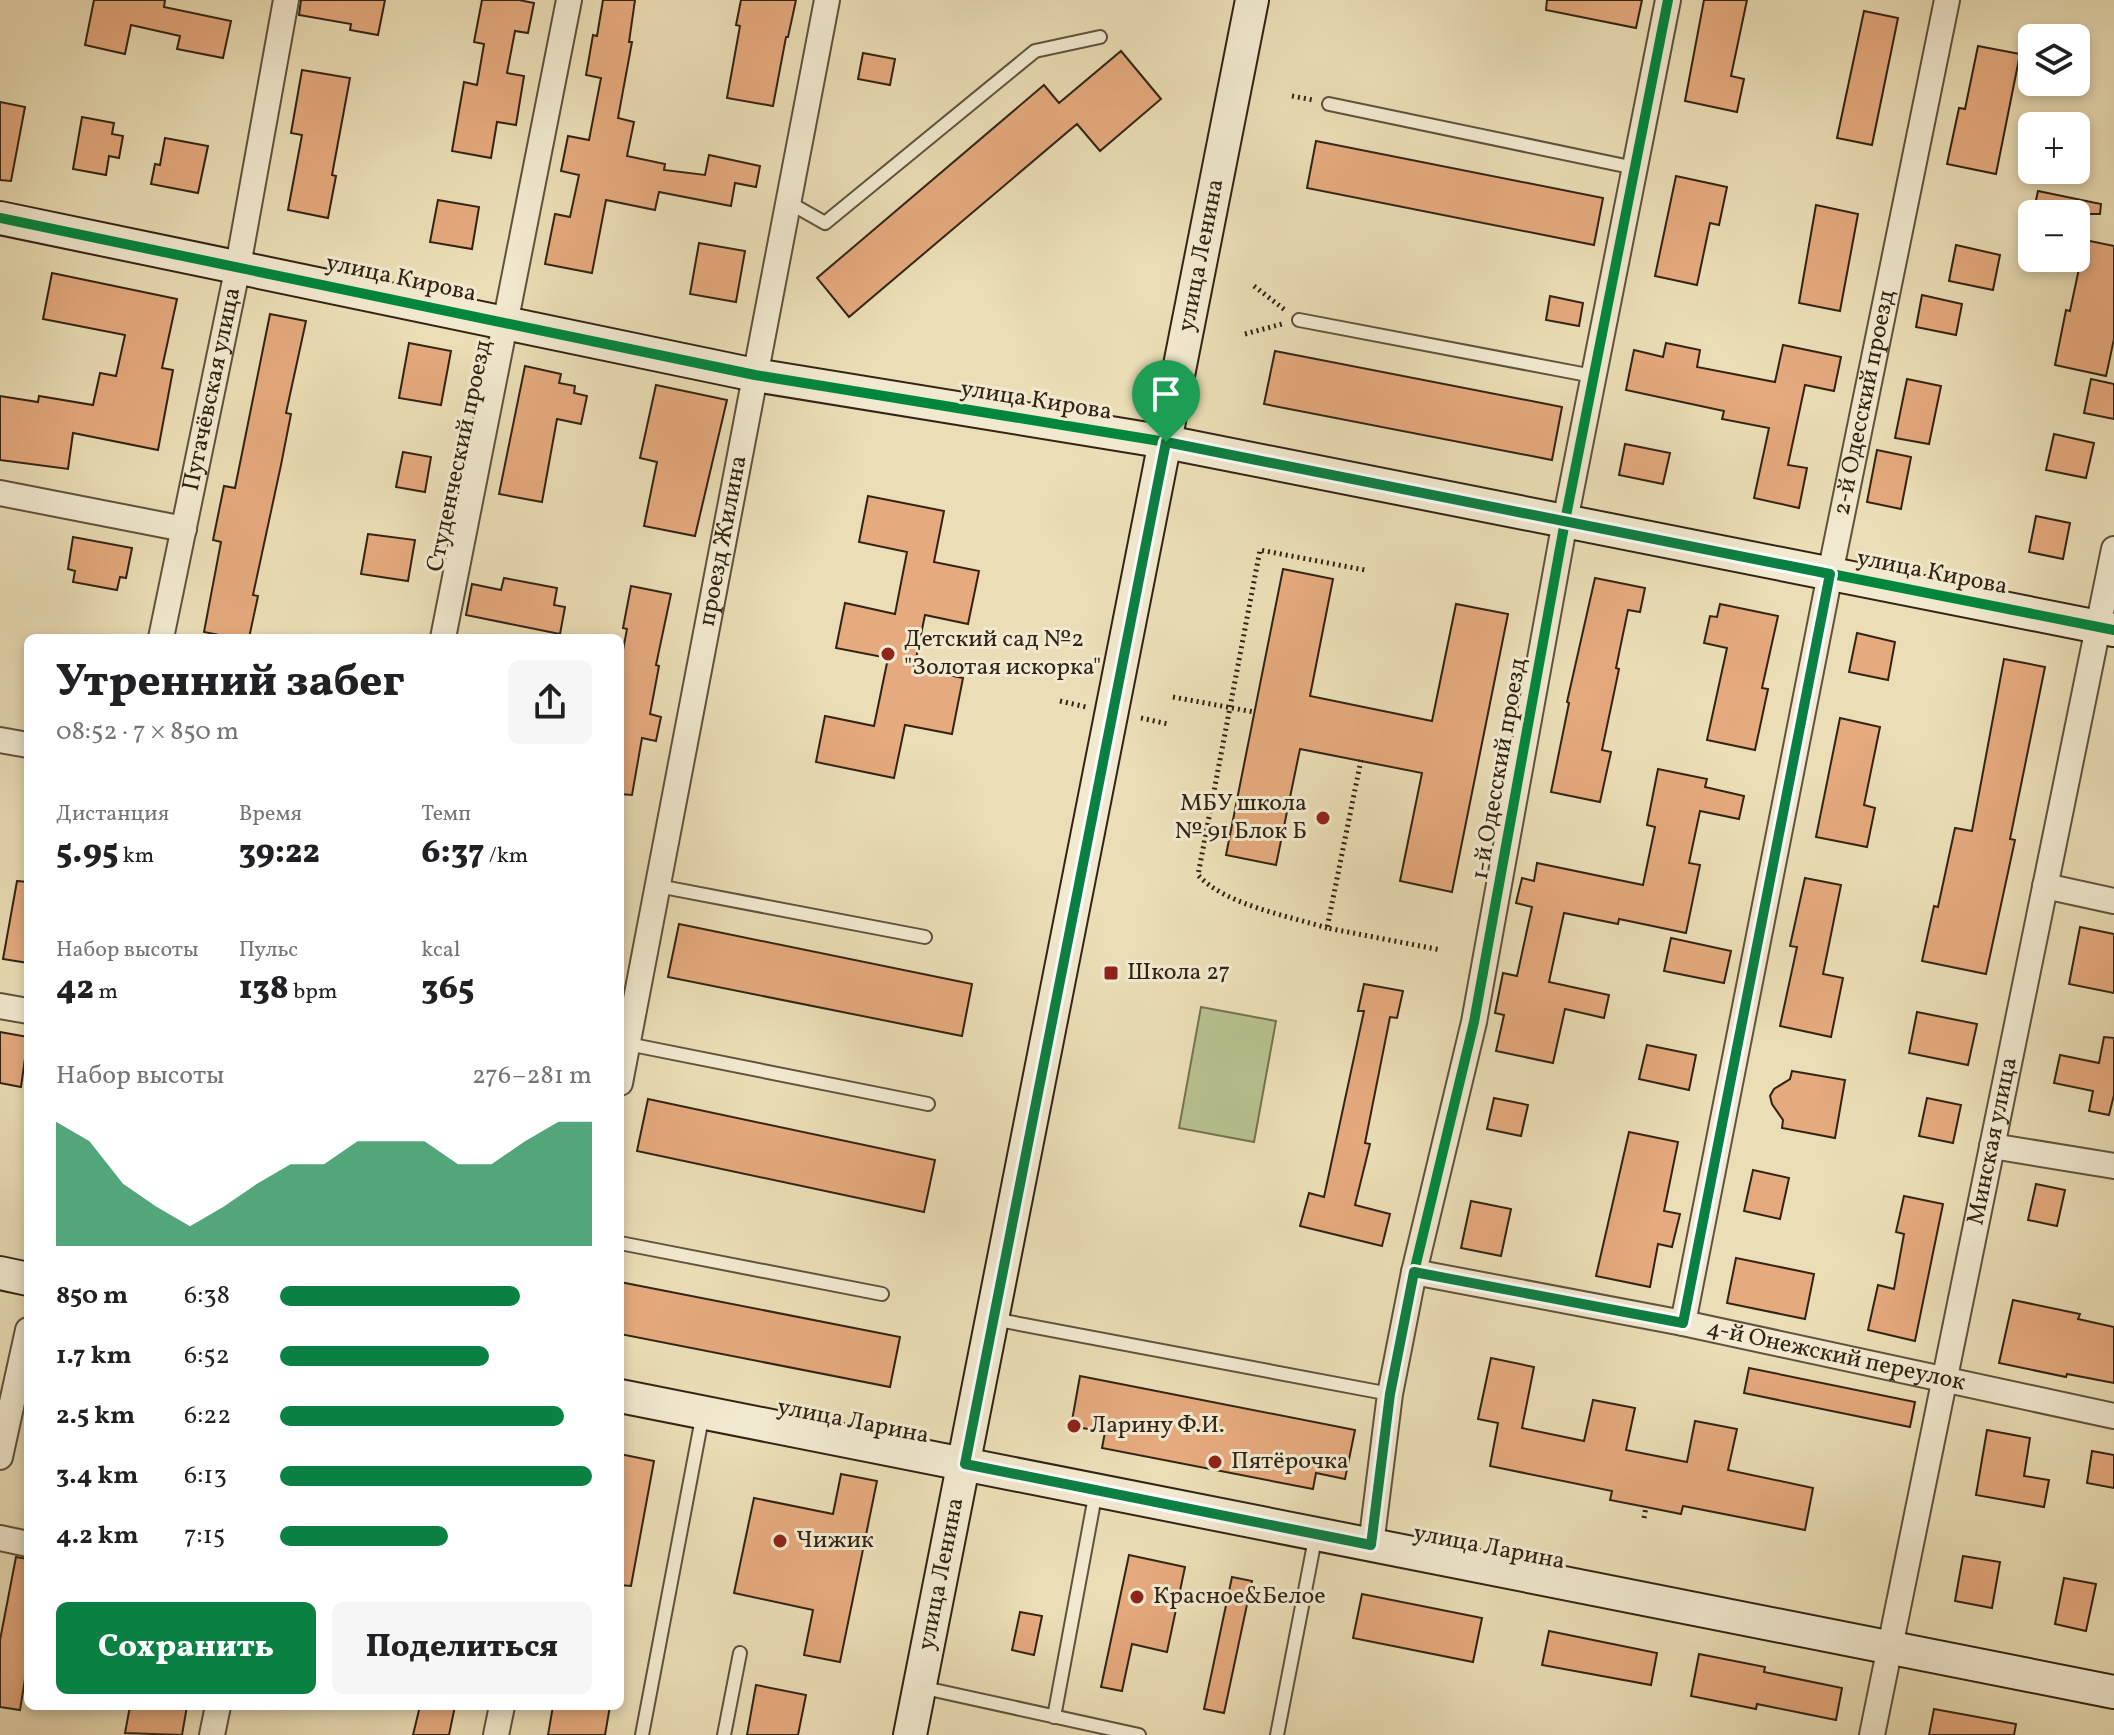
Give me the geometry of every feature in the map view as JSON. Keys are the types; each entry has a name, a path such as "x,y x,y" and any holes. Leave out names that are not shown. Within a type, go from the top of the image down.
{"street":[{"name":"Пугачёвская улица","path":"162,634 238,266 286,0"},
{"name":"Студенческий проезд","path":"444,634 508,322 569,0"},
{"name":"проезд Жилина","path":"624,1064 827,0"},
{"name":"улица Ленина","path":"910,1735 1252,0"},
{"name":"1-й Одесский проезд","path":"1371,1545 1390,1394 1414,1272 1474,1022 1565,521 1668,0"},
{"name":"2-й Одесский проезд","path":"1683,1323 1830,574 1947,0"},
{"name":"улица Кирова","path":"0,218 755,375 1166,442 2106,628"},
{"path":"0,493 184,529"},
{"name":"Минская улица","path":"1872,1735 2045,886 2106,628 2114,549"},
{"path":"0,740 24,744"},
{"path":"2045,886 2114,901"},
{"path":"0,1006 24,1010"},
{"path":"1992,1146 2114,1166"},
{"name":"4-й Онежский переулок","path":"1414,1272 1683,1323 2114,1416"},
{"path":"0,1273 24,1278"},
{"path":"0,1457 24,1348"},
{"name":"улица Ларина","path":"624,1397 2114,1692"},
{"path":"0,1538 24,1543"},
{"path":"212,1735 217,1710"},
{"path":"496,1735 501,1710"}],"lane":[{"path":"788,202 825,223 1035,51 1100,37"},
{"path":"1329,104 1635,168"},
{"path":"1299,320 1593,376"},
{"path":"658,886 925,937"},
{"path":"628,1044 928,1104"},
{"path":"624,1244 882,1294"},
{"path":"993,1319 1390,1394"},
{"path":"642,1735 703,1413"},
{"path":"1054,1717 1096,1491"},
{"path":"1277,1735 1316,1534"},
{"path":"724,1735 740,1653"},
{"path":"920,1687 1139,1735"}],"path":[{"path":"1254,286 1299,320"},
{"path":"1245,334 1299,320"},
{"path":"1365,570 1260,550 1198,875 1208,887 1327,928 1441,950"},
{"path":"1173,697 1254,712"},
{"path":"1060,701 1088,708"},
{"path":"1141,718 1168,724"},
{"path":"1327,928 1361,760"},
{"path":"1644,1518 1646,1507"}],"green space":[{"path":"1201,1007 1276,1021 1254,1142 1179,1128"}],"building":[{"path":"94,0 165,0 164,7 231,21 223,58 177,49 180,36 131,25 125,54 85,45"},
{"path":"301,0 385,0 378,35 350,30 351,24 299,15"},
{"path":"482,0 534,3 528,33 515,31 507,73 524,76 516,125 497,122 491,158 452,151 464,82 477,85 484,44 474,42"},
{"path":"603,0 635,0 629,42 632,42 618,118 634,122 627,156 665,164 664,170 705,175 709,155 760,166 756,187 735,183 731,206 659,192 655,210 606,200 592,273 545,264 555,214 570,217 579,175 561,171 568,136 589,140 601,78 586,75"},
{"path":"741,0 796,0 773,106 727,98 740,26 736,25"},
{"path":"1547,0 1642,0 1636,28 1546,10"},
{"path":"1704,0 1747,0 1731,76 1744,79 1737,112 1685,101"},
{"path":"1864,11 1898,18 1872,145 1837,138"},
{"path":"1978,46 2018,54 1996,174 1947,164 1959,108 1965,109"},
{"path":"1121,51 1161,99 1100,151 1077,124 849,317 817,278 1044,85 1059,103"},
{"path":"863,53 895,59 890,85 858,79"},
{"path":"302,70 350,78 332,175 336,176 328,218 288,210 302,135 291,133"},
{"path":"0,102 25,107 11,181 0,180"},
{"path":"82,117 114,123 112,134 123,136 119,158 109,156 106,175 73,169"},
{"path":"165,138 208,146 198,193 151,184 155,164 160,165"},
{"path":"1316,141 1603,198 1594,245 1307,188"},
{"path":"1676,176 1727,187 1719,225 1710,223 1697,285 1655,276"},
{"path":"2038,191 2082,200 2036,200"},
{"path":"438,200 479,207 472,249 430,242"},
{"path":"2090,202 2101,204 2100,214 2090,214"},
{"path":"1816,205 1858,214 1840,311 1799,303"},
{"path":"2090,241 2114,246 2114,339 2106,376 2055,365 2066,310 2070,311 2078,272 2090,272"},
{"path":"699,243 745,251 736,302 690,294"},
{"path":"1956,245 2000,255 1993,290 1949,281"},
{"path":"52,273 177,299 162,368 173,370 158,450 73,433 68,469 0,460 0,396 38,402 39,396 93,405 100,373 116,376 125,335 43,319"},
{"path":"1922,295 1962,304 1956,335 1916,327"},
{"path":"1550,296 1583,303 1579,326 1546,320"},
{"path":"270,314 306,321 286,413 291,414 253,595 258,596 250,634 214,634 204,632 221,542 213,540 224,486 235,488"},
{"path":"409,343 451,351 441,405 399,398"},
{"path":"1666,343 1700,350 1697,367 1775,382 1783,345 1841,357 1834,391 1805,385 1788,465 1807,468 1799,508 1754,498 1769,428 1722,419 1724,411 1626,390 1634,350 1663,357"},
{"path":"1275,351 1562,407 1552,460 1264,404"},
{"path":"525,366 561,374 559,383 575,386 574,393 587,396 581,424 557,419 542,502 499,494"},
{"path":"1907,379 1941,386 1929,444 1895,438"},
{"path":"2091,379 2114,384 2114,419 2084,413"},
{"path":"656,385 727,400 695,536 644,526 657,462 640,458"},
{"path":"2054,434 2094,443 2086,478 2046,470"},
{"path":"1625,444 1670,453 1663,484 1619,475"},
{"path":"1877,450 1911,457 1901,509 1867,502"},
{"path":"403,452 431,457 425,492 396,487"},
{"path":"868,496 944,511 934,562 979,571 968,624 925,615 914,668 963,678 952,734 905,725 894,778 816,762 825,716 874,726 888,658 836,648 845,603 895,614 907,552 859,542"},
{"path":"2036,516 2070,523 2063,559 2029,552"},
{"path":"368,534 415,540 408,581 361,574"},
{"path":"73,537 132,548 126,578 120,577 117,590 73,582 75,571 68,569"},
{"path":"1283,569 1333,579 1310,696 1432,721 1456,604 1508,614 1452,892 1400,881 1422,773 1300,749 1276,865 1226,855"},
{"path":"504,578 557,588 554,605 565,607 560,634 466,615 472,584 501,590"},
{"path":"1595,578 1645,588 1640,612 1628,610 1602,750 1611,752 1600,802 1551,792 1567,702"},
{"path":"631,586 671,594 656,665 659,666 650,714 661,717 656,741 642,738 632,795 624,794 624,645 627,629 623,628"},
{"path":"1720,604 1778,616 1762,688 1768,689 1755,750 1707,740 1727,648 1704,643 1710,616 1717,617"},
{"path":"1857,633 1895,642 1888,680 1849,672"},
{"path":"2004,659 2045,667 2010,839 2015,840 1986,974 1922,961 1934,906 1938,907 1955,828 1972,831"},
{"path":"1840,718 1880,727 1864,805 1875,808 1867,847 1816,837"},
{"path":"1658,769 1707,779 1705,787 1744,796 1739,819 1700,811 1689,863 1700,865 1686,933 1619,919 1618,924 1564,913 1549,982 1609,995 1604,1018 1565,1009 1553,1063 1496,1051 1504,1015 1495,1013 1503,973 1517,976 1532,907 1516,903 1522,878 1534,881 1537,863 1643,885 1655,827 1647,825"},
{"path":"1805,878 1841,885 1823,974 1843,978 1831,1037 1780,1026 1797,947 1790,946"},
{"path":"17,881 24,882 24,962 3,959"},
{"path":"679,924 972,984 962,1036 668,977"},
{"path":"2080,927 2114,934 2114,993 2069,984"},
{"path":"1671,938 1731,951 1724,983 1664,971"},
{"path":"1364,984 1403,991 1397,1018 1390,1017 1365,1143 1370,1144 1355,1205 1390,1214 1382,1246 1300,1226 1309,1193 1324,1197 1364,1011 1358,1011"},
{"path":"1917,1012 1977,1024 1968,1065 1909,1053"},
{"path":"0,1032 24,1036 21,1087 0,1083"},
{"path":"2104,1037 2114,1038 2114,1095 2109,1115 2089,1111 2093,1091 2054,1083 2060,1055 2099,1063"},
{"path":"1647,1045 1696,1055 1689,1090 1639,1079"},
{"path":"1792,1071 1845,1080 1835,1138 1782,1128 1783,1120 1770,1096 1774,1089 1790,1079"},
{"path":"1494,1098 1528,1105 1521,1136 1487,1129"},
{"path":"1927,1098 1961,1105 1953,1143 1919,1136"},
{"path":"648,1099 935,1160 924,1212 637,1151"},
{"path":"1629,1132 1678,1142 1664,1211 1680,1214 1672,1247 1658,1244 1650,1287 1596,1276"},
{"path":"1753,1170 1789,1178 1780,1219 1744,1211"},
{"path":"2036,1184 2065,1190 2057,1226 2028,1220"},
{"path":"1904,1196 1943,1204 1915,1341 1868,1330 1878,1285 1894,1289 1904,1234 1896,1232"},
{"path":"1471,1201 1511,1209 1501,1256 1461,1248"},
{"path":"1736,1258 1814,1274 1805,1319 1727,1303"},
{"path":"624,1283 900,1337 890,1387 624,1335"},
{"path":"2013,1300 2080,1314 2078,1319 2114,1327 2114,1383 1999,1363"},
{"path":"1491,1358 1534,1367 1522,1428 1584,1441 1593,1400 1635,1408 1626,1450 1687,1462 1695,1421 1737,1429 1728,1470 1813,1488 1805,1530 1683,1506 1681,1514 1610,1500 1612,1491 1490,1466 1498,1423 1478,1419"},
{"path":"1749,1368 1915,1402 1910,1427 1744,1393"},
{"path":"1080,1376 1355,1430 1345,1479 1316,1473 1313,1489 1102,1448 1105,1432 1071,1426"},
{"path":"1987,1430 2030,1438 2024,1476 2049,1480 2044,1507 1976,1495"},
{"path":"2092,1451 2114,1455 2114,1488 2087,1483"},
{"path":"624,1455 654,1461 631,1586 624,1585"},
{"path":"841,1474 877,1481 840,1662 804,1655 813,1610 734,1593 754,1498 833,1514"},
{"path":"1129,1555 1185,1567 1167,1652 1132,1644 1122,1691 1101,1687"},
{"path":"1963,1556 2000,1562 1992,1608 1955,1601"},
{"path":"16,1557 24,1558 24,1685 20,1710 0,1707 0,1640"},
{"path":"1232,1577 1252,1581 1224,1713 1204,1709"},
{"path":"2064,1578 2096,1584 2086,1631 2055,1624"},
{"path":"1362,1594 1482,1618 1473,1662 1353,1638"},
{"path":"1020,1612 1042,1616 1034,1655 1012,1650"},
{"path":"1549,1631 1657,1653 1651,1685 1542,1665"},
{"path":"1699,1654 1765,1667 1764,1672 1842,1688 1836,1720 1757,1704 1756,1709 1691,1696"},
{"path":"756,1685 806,1695 798,1735 747,1735"},
{"path":"1934,1709 2016,1724 2014,1735 1929,1735"},
{"path":"129,1710 186,1710 182,1735 125,1733"},
{"path":"419,1710 454,1710 449,1735 413,1735"},
{"path":"552,1710 609,1710 605,1735 548,1735"}],"cycle path":[{"path":"1371,1545 1390,1394 1414,1272 1474,1022 1565,521 1668,0"},
{"path":"0,218 755,375 1166,442 2114,630"}],"place":[{"name":"Детский сад №2 \"Золотая искорка\"","path":"888,654"},
{"name":"МБУ школа № 91 Блок Б","path":"1323,818"},
{"name":"Школа 27","path":"1111,973"},
{"name":"Ларину Ф.И.","path":"1074,1426"},
{"name":"Пятёрочка","path":"1215,1462"},
{"name":"Чижик","path":"780,1541"},
{"name":"Красное&Белое","path":"1137,1597"}],"route":[{"path":"1166,442 1830,574 1683,1323 1414,1272 1390,1394 1371,1545 965,1464 1166,442"}]}
